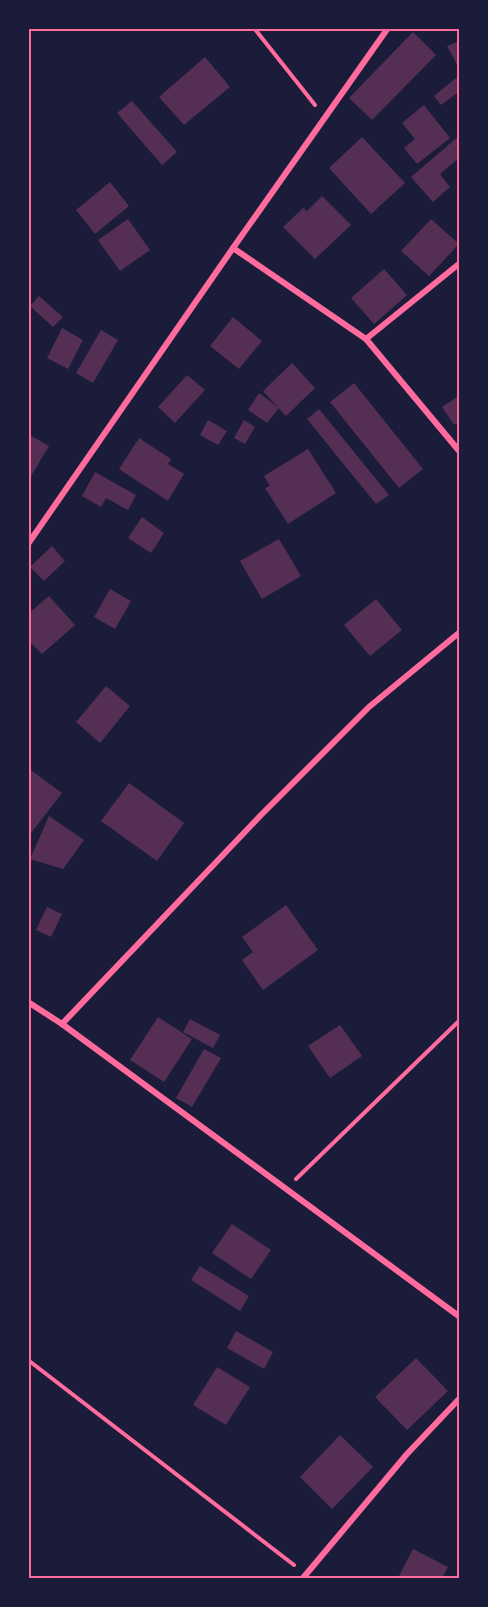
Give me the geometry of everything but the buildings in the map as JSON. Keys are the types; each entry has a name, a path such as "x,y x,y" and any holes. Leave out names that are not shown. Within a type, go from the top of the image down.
{"street":[{"path":"28,544 388,28"},
{"path":"233,248 366,339 459,452"},
{"path":"366,339 459,263"},
{"path":"62,1024 261,815 369,707 459,632"},
{"path":"28,1002 62,1024 287,1188 459,1317"},
{"path":"305,1577 407,1454 459,1398"}],"path":[{"path":"254,28 324,117"},
{"path":"287,1188 459,1020"},
{"path":"28,1360 305,1577"}]}
